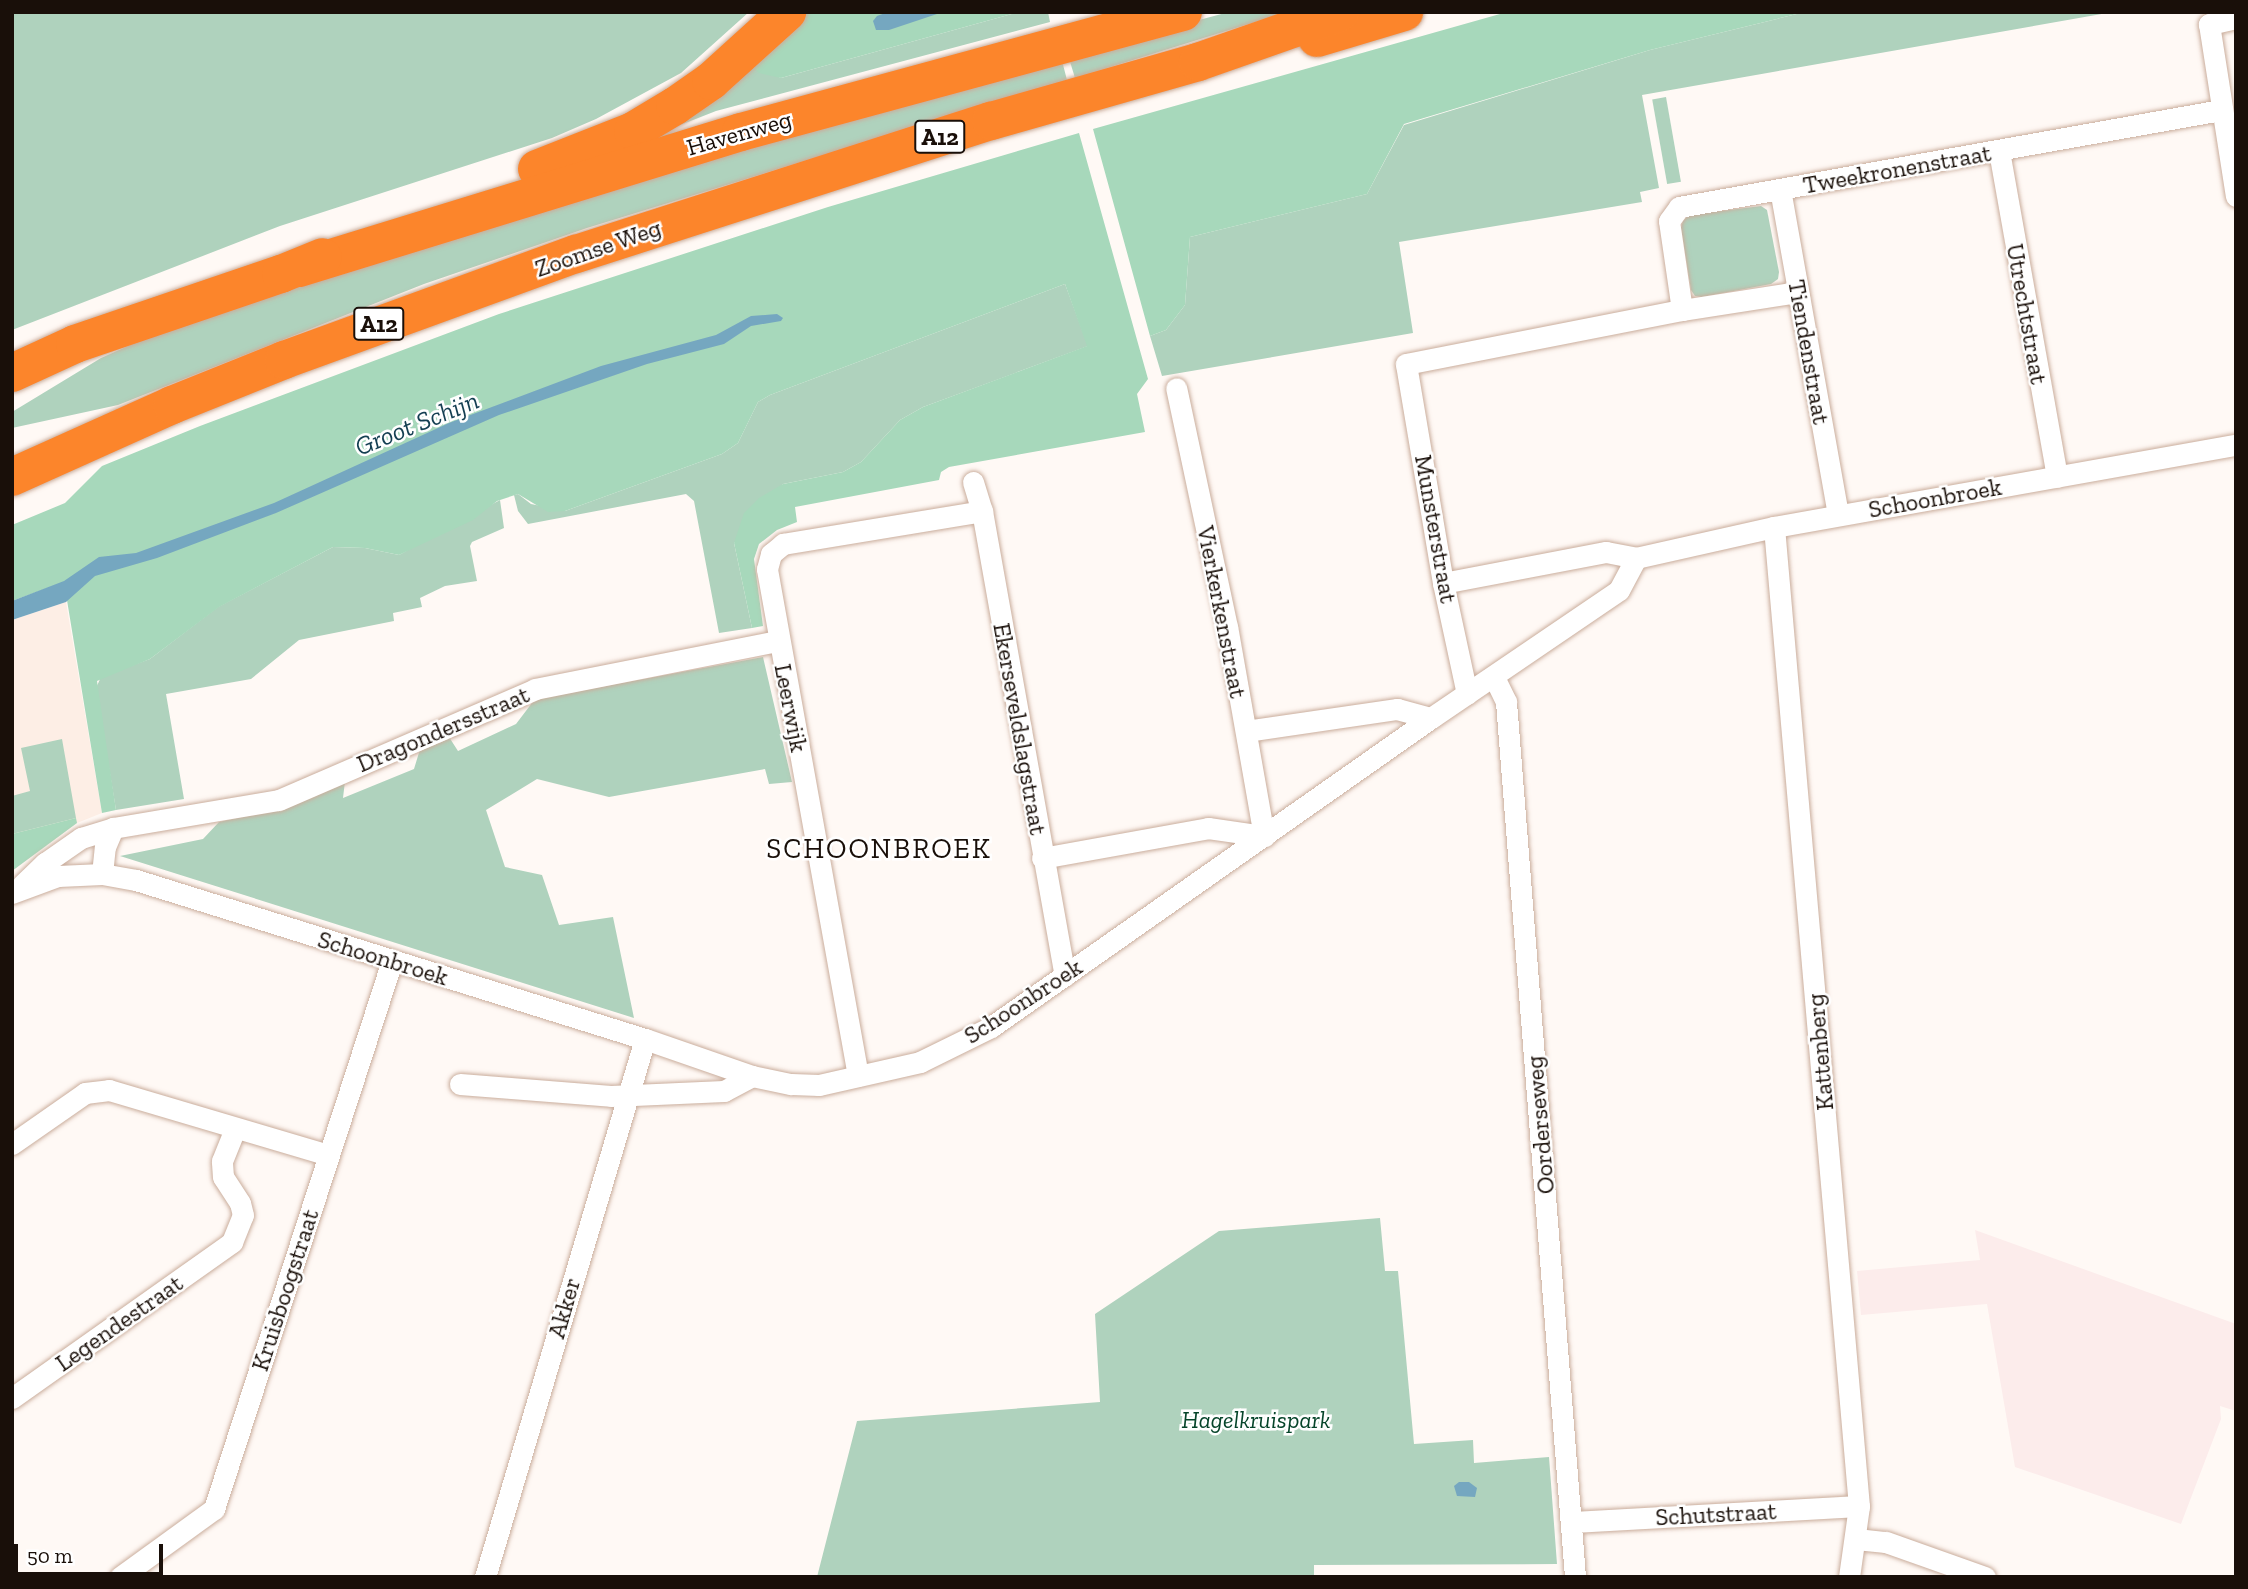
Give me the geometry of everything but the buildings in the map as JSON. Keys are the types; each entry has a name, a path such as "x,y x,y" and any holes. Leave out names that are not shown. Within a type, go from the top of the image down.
{"highway":[{"path":"299,268 467,194 633,131 711,81 788,12"},
{"name":"Havenweg","path":"299,268 741,132 1183,12"},
{"name":"A12","path":"1198,62 1341,12"},
{"path":"1198,62 1279,49 1404,12"},
{"name":"Zoomse Weg","path":"12,477 172,405 284,360 576,254 991,121 1198,62"},
{"name":"A12","path":"12,373 75,344 299,268"}],"street":[{"path":"2236,18 2209,24 2236,196"},
{"name":"Tweekronenstraat","path":"1682,310 1669,221 1672,213 1688,203 1999,151 2221,110"},
{"name":"Utrechtstraat","path":"1999,151 2057,477"},
{"name":"Tiendenstraat","path":"1780,189 1838,515"},
{"path":"1682,310 1798,292"},
{"name":"Munsterstraat","path":"1467,694 1443,583 1406,364 1682,310"},
{"name":"Vierkerkenstraat","path":"1176,388 1227,627 1264,836"},
{"name":"Schoonbroek","path":"1443,583 1606,552 1636,558 1774,527 2236,445"},
{"name":"Ekerseveldslagstraat","path":"973,482 982,511 1065,976"},
{"name":"Leerwijk","path":"858,1076 767,569 771,554 783,544 982,511"},
{"name":"Kattenberg","path":"1774,527 1859,1506 1849,1577"},
{"name":"Schoonbroek","path":"16,891 58,876 102,874 136,880 645,1039 752,1076 791,1084 819,1085 920,1062 991,1027 1431,718 1619,590 1636,558"},
{"name":"Dragondersstraat","path":"16,891 46,863 81,838 113,828 279,800 535,689 778,641"},
{"name":"Oorderseweg","path":"1494,677 1506,702 1573,1522 1575,1577"},
{"path":"1245,731 1397,709 1431,718"},
{"path":"102,874 104,848 113,828"},
{"path":"1042,858 1208,828 1264,836"},
{"name":"Kruisboogstraat","path":"120,1577 214,1509 392,961"},
{"name":"Akker","path":"485,1577 626,1095 645,1039"},
{"path":"460,1084 626,1095 723,1091 752,1076"},
{"path":"12,1144 85,1093 108,1090 328,1155"},
{"name":"Legendestraat","path":"12,1398 232,1242 243,1214 240,1203 223,1177 222,1161 235,1129"},
{"name":"Schutstraat","path":"1573,1522 1859,1506"},
{"path":"1856,1539 1886,1542 1985,1577"}],"shaded area":[{"path":"66,602 102,813 77,823 12,871 12,620"},
{"path":"1975,1230 2236,1324 2236,1411 2220,1406 2221,1419 2181,1524 2015,1467 1987,1304 1861,1315 1857,1271 1980,1260"}],"green space":[{"path":"12,12 749,12 681,73 596,119 552,138 280,226 12,330"},
{"path":"802,12 1019,12 781,78 759,73 748,63"},
{"path":"1019,12 1048,12 1050,22 716,111 642,140 748,63 781,78"},
{"path":"1229,12 1287,12 1075,78 1068,55"},
{"path":"1507,12 1805,12 1650,50 1404,124 1367,194 1190,237 1185,305 1166,330 1150,336 1093,129"},
{"path":"1805,12 2113,12 1642,95 1659,188 1640,192 1642,202 1399,242 1413,333 1162,376 1150,336 1166,330 1185,305 1190,237 1367,194 1404,125 1650,50"},
{"path":"1061,57 1067,80 587,228 424,284 118,405 12,428 12,412 101,358 153,335 550,203"},
{"path":"1666,97 1681,182 1667,184 1652,99"},
{"path":"1079,133 1148,379 1137,394 1145,432 949,467 941,472 939,480 795,507 797,522 777,530 759,544 754,559 763,626 752,628 734,543 744,513 759,498 783,484 843,472 861,462 900,420 923,407 1087,346 1065,284 770,395 758,402 738,443 722,454 565,511 548,512 518,494 497,501 473,520 399,555 365,548 333,547 219,607 150,659 97,681 116,810 102,813 64,582 12,601 12,525 65,503 102,466 200,426 499,314 828,207"},
{"path":"1761,206 1767,210 1778,279 1771,284 1695,296 1691,290 1681,228 1683,221 1689,215"},
{"path":"1065,284 1088,346 923,407 900,420 861,462 843,472 783,484 734,543 752,628 719,633 694,501 686,494 528,524 518,511 514,495 518,494 531,504 565,511 722,454 738,443 758,402 770,395"},
{"path":"500,500 504,528 472,542 470,546 477,581 445,586 420,598 422,607 393,613 394,621 299,640 251,679 166,694 184,799 116,810 96,688 101,677 150,659 218,607 333,547 365,548 399,555"},
{"path":"763,657 792,782 769,784 765,769 609,797 537,779 486,810 505,867 542,875 559,925 613,917 634,1018 120,856 203,839 219,822 276,809 345,781 343,798 414,769 421,746 449,737 458,751 516,724 535,699"},
{"path":"62,739 76,818 12,834 12,796 30,791 21,748"},
{"path":"76,818 77,823 12,871 12,834"},
{"name":"Hagelkruispark","path":"1380,1218 1385,1271 1398,1271 1414,1444 1473,1440 1474,1463 1549,1457 1557,1564 1314,1565 1314,1577 817,1577 857,1421 1100,1402 1095,1314 1219,1231"}],"water":[{"path":"888,12 943,12 889,30 876,30 873,21 877,16"},
{"path":"777,314 783,318 781,321 751,326 724,344 647,364 499,415 276,513 157,558 95,576 66,602 12,620 12,601 64,581 99,557 136,553 274,503 449,423 601,366 716,335 751,316"},
{"path":"1459,1482 1469,1482 1477,1488 1475,1497 1457,1496 1454,1486"}],"district":[{"name":"SCHOONBROEK","path":"879,849"}],"water label":[{"name":"Groot Schijn","path":"417,424"}]}
